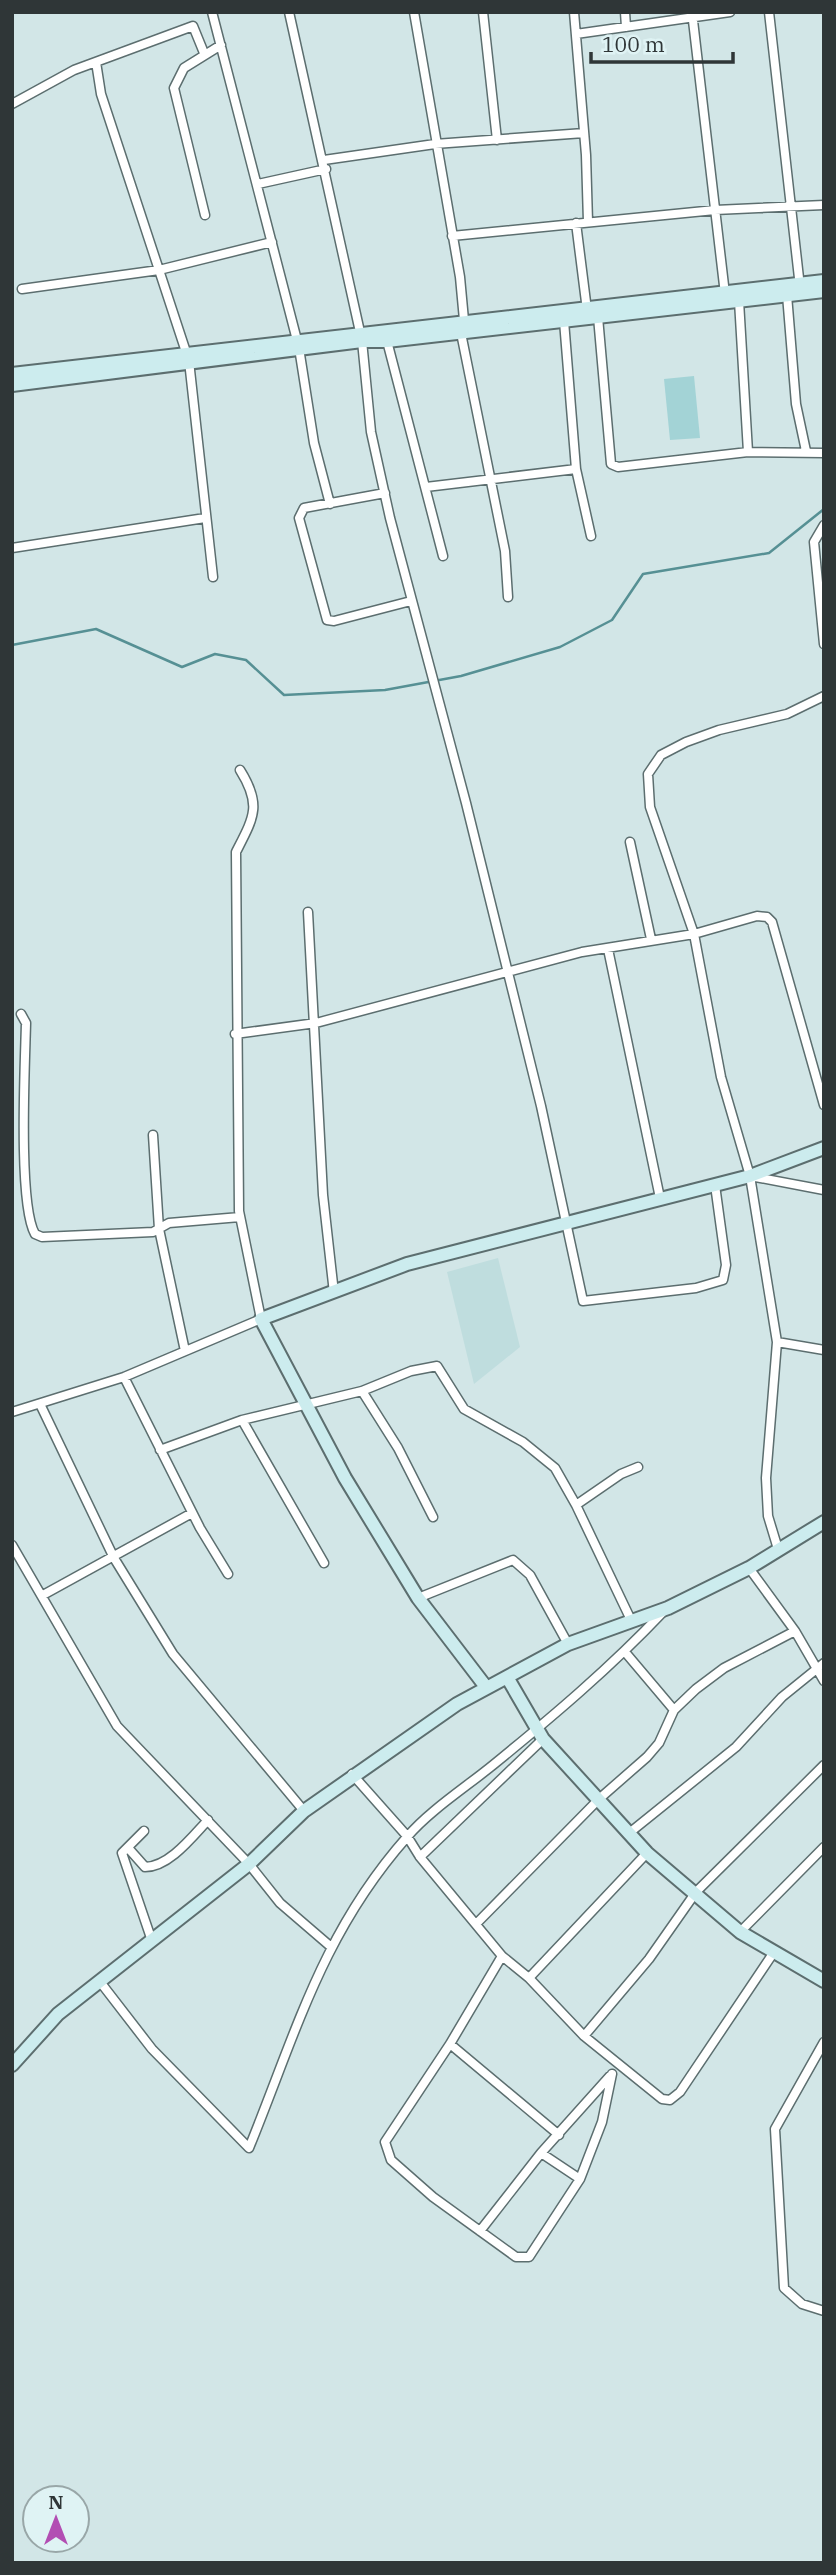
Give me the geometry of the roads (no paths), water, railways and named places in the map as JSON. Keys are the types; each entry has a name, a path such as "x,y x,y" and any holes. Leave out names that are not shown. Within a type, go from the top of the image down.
{"street":[{"path":"212,12 297,344 314,443 330,504"},
{"path":"289,12 325,165 360,337 371,432 385,494 541,1106 583,1301 696,1288 723,1280 726,1265 715,1185"},
{"path":"414,12 452,236 463,327 505,551 508,597"},
{"path":"483,12 497,140"},
{"path":"575,12 588,222"},
{"path":"625,12 626,27"},
{"path":"576,34 692,15 730,12"},
{"path":"769,12 801,288"},
{"path":"692,15 748,452"},
{"path":"12,104 74,70 192,26 204,53"},
{"path":"205,215 174,88 184,68 204,53 221,45"},
{"path":"96,62 101,94 188,357 213,577"},
{"path":"258,184 325,165 435,144 584,133"},
{"path":"452,236 715,210 824,205"},
{"path":"576,223 611,464 618,467 748,452 824,453"},
{"path":"22,289 159,270 272,242"},
{"path":"12,374 591,315 730,299 801,288 824,281"},
{"path":"730,299 787,295 801,288 824,291"},
{"path":"787,295 796,404 806,451"},
{"path":"360,337 387,341 463,327 564,321 591,315"},
{"path":"564,321 576,469 591,536"},
{"path":"387,341 443,556"},
{"path":"12,385 188,357"},
{"path":"426,487 576,469"},
{"path":"385,494 304,508 299,518 327,620 334,621 411,601"},
{"path":"12,548 205,518"},
{"path":"824,525 814,542 824,644"},
{"path":"778,1549 768,1516 766,1478 777,1342 750,1177 721,1077 694,934 650,807 648,774 661,755 686,742 719,730 787,714 824,696"},
{"path":"240,770 252,789 255,808 236,852 235,1034 240,1217 261,1320 345,1478 418,1598 486,1687"},
{"path":"631,842 651,939"},
{"path":"308,912 316,1023 323,1195 334,1293"},
{"path":"235,1034 316,1023 582,951 694,934 757,916 767,917 772,922 824,1105"},
{"path":"608,949 660,1198"},
{"path":"21,1014 26,1024 25,1150 29,1215 35,1234 42,1237 141,1233 159,1229 169,1223 240,1217"},
{"path":"153,1135 159,1229 186,1351"},
{"path":"12,1412 124,1377 261,1320 407,1264 750,1177 824,1148"},
{"path":"750,1177 824,1190"},
{"path":"777,1342 824,1350"},
{"path":"160,1450 242,1420 362,1391 411,1371 437,1366 464,1409 545,1458 555,1468 576,1505 631,1620"},
{"path":"124,1377 192,1513 228,1574"},
{"path":"362,1391 398,1448 433,1517"},
{"path":"40,1404 114,1558 173,1654 304,1811"},
{"path":"242,1420 324,1563"},
{"path":"576,1505 621,1474 638,1467"},
{"path":"43,1595 192,1513"},
{"path":"12,2065 58,2014 102,1983 249,1864 304,1811 352,1774 486,1687 568,1644 668,1608 749,1568 824,1522"},
{"path":"12,1545 117,1726 249,1864 280,1903 330,1946"},
{"path":"418,1598 513,1560 530,1575 568,1644"},
{"path":"749,1568 794,1631 824,1681"},
{"path":"420,1857 668,1608"},
{"path":"476,1924 599,1798 659,1743 674,1710 724,1668 794,1631"},
{"path":"625,1652 674,1710"},
{"path":"628,1833 736,1747 782,1697 824,1663"},
{"path":"507,1677 540,1735 647,1853 740,1932 824,1981"},
{"path":"102,1983 152,2049 249,2148 309,1990 330,1946 358,1900 407,1836 540,1735"},
{"path":"584,2036 649,1959 696,1892 824,1765"},
{"path":"352,1774 407,1836 420,1857 502,1956 529,1978 584,2036 617,2066 662,2099 670,2100 690,2078 774,1952"},
{"path":"129,1849 145,1867 156,1867 190,1840 208,1820"},
{"path":"144,1831 129,1849 122,1853 124,1866 134,1886 152,1941"},
{"path":"740,1932 824,1847"},
{"path":"529,1978 647,1853"},
{"path":"502,1956 450,2044 385,2142 391,2160 433,2197 516,2257 529,2257 580,2179 601,2122 612,2074"},
{"path":"824,2042 775,2129 784,2288 802,2304 824,2311"},
{"path":"450,2044 559,2135"},
{"path":"480,2231 541,2153 617,2066"},
{"path":"541,2153 580,2179"}],"waterway":[{"path":"12,645 96,629 182,667 215,654 246,660 284,695 385,690 461,676 560,647 612,620 643,574 769,553 824,509"}]}
